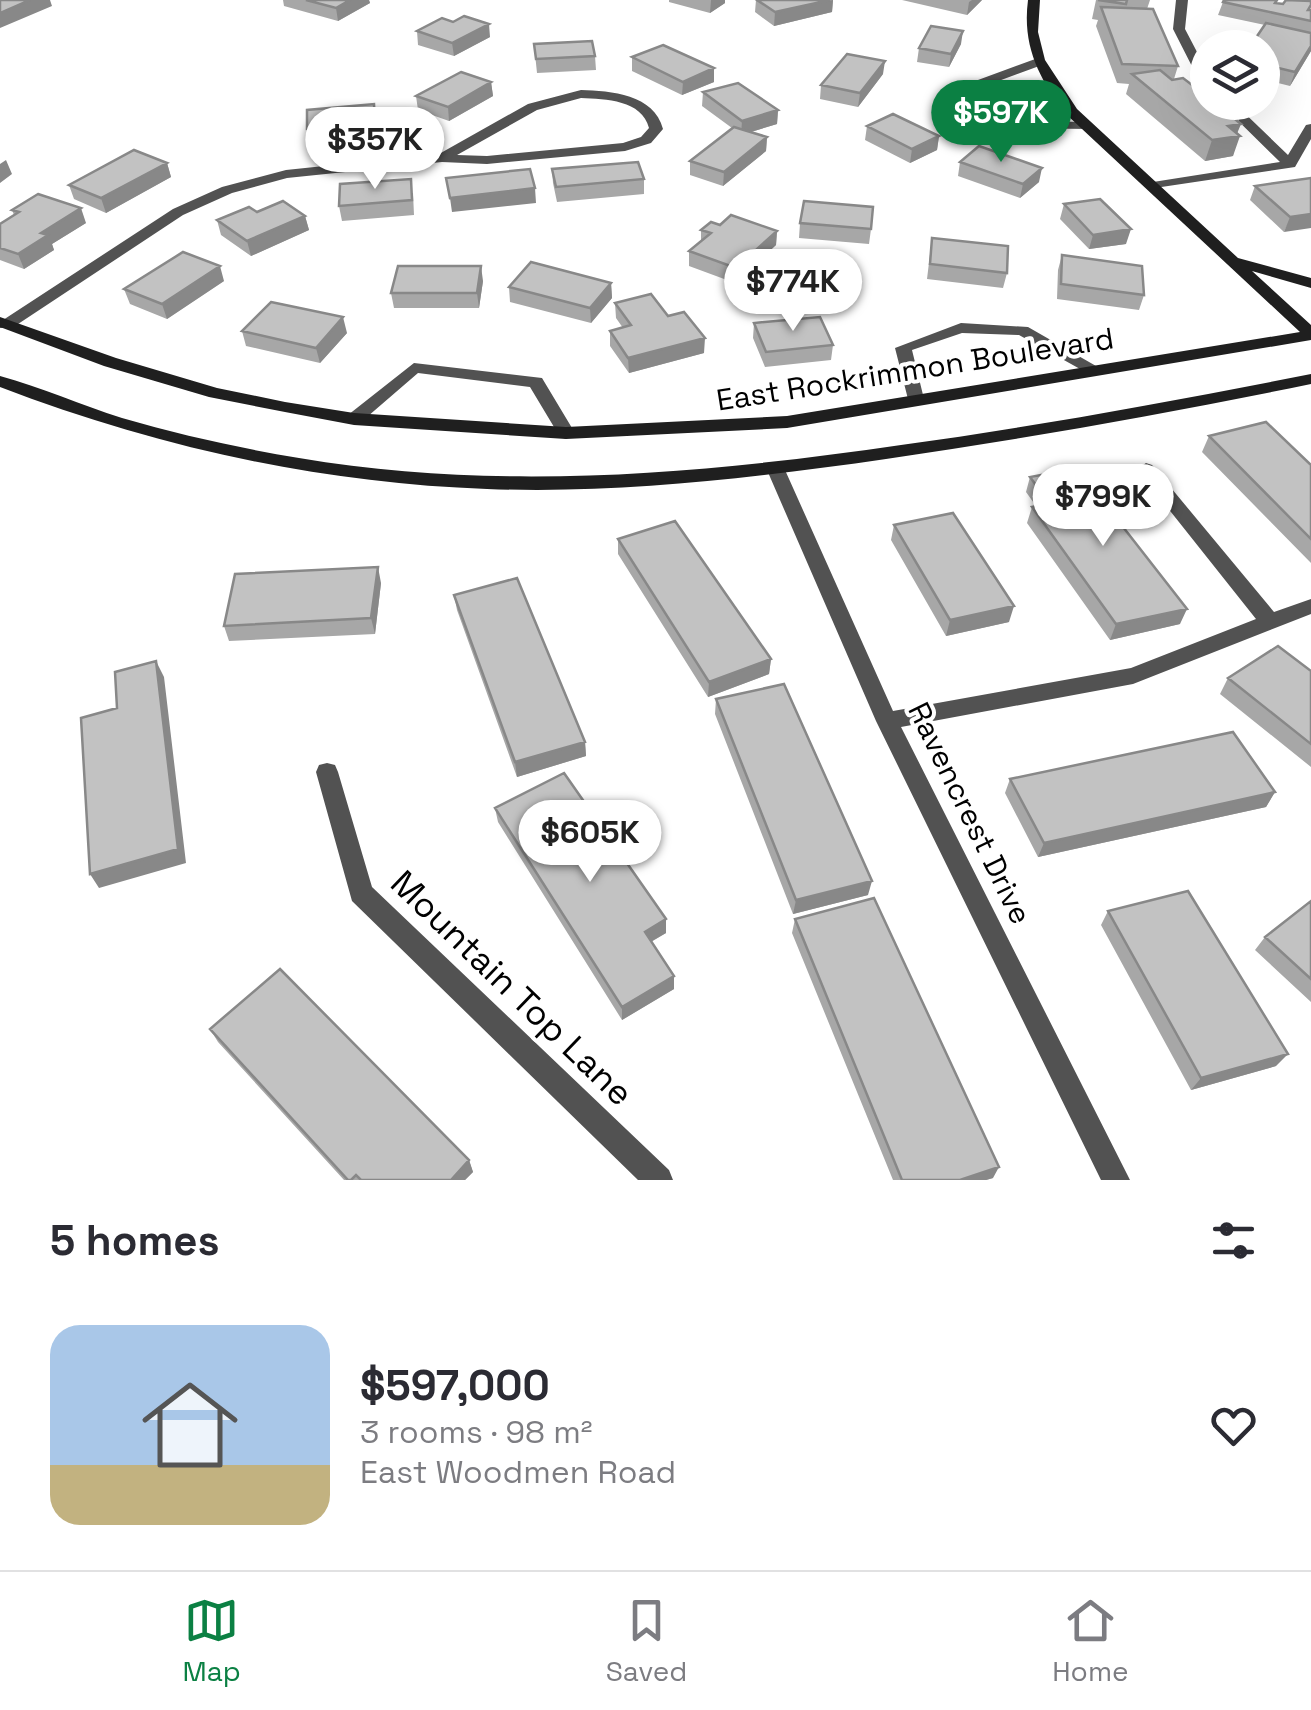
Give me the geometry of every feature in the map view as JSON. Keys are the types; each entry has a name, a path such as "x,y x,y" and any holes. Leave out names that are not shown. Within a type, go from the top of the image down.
{"main road":[{"path":"1034,0 1030,20 1043,78 1088,126 1311,334"},
{"path":"1233,261 1311,284"},
{"name":"East Rockrimmon Boulevard","path":"3,324 215,393 354,419 566,433 787,422 1311,334"},
{"path":"0,381 106,419 192,442 333,468 486,483 663,480 776,470 1112,420 1311,379"}],"street":[{"path":"1182,0 1179,29 1190,51"},
{"path":"1038,62 944,97 945,112 974,124 1088,126"},
{"path":"3,324 178,212 228,190 286,174 442,158 487,160 626,147 646,140 656,129 654,118 646,109 614,96 565,94 535,106 442,158"},
{"path":"1244,120 1290,164"},
{"path":"1290,164 1311,128"},
{"path":"1153,186 1290,164"},
{"path":"915,399 904,348 961,328 1022,330 1095,370"},
{"path":"354,419 414,368 536,382 566,433"},
{"path":"1146,469 1270,621"},
{"name":"Ravencrest Drive","path":"776,470 887,721 1116,1180"},
{"path":"887,721 1133,676 1310,607"},
{"name":"Mountain Top Lane","path":"327,772 360,893 659,1180"}],"building":[{"path":"0,0 30,0 0,13"},
{"path":"306,0 350,0 336,8"},
{"path":"757,0 830,0 775,12"},
{"path":"1277,0 1275,3 1283,4 1286,0 1311,1 1311,21 1223,2"},
{"path":"1101,7 1153,9 1178,66 1122,64"},
{"path":"464,16 489,24 452,43 417,31 442,18 453,22"},
{"path":"1266,23 1311,33 1311,46 1295,72 1280,68 1280,30 1261,30"},
{"path":"931,26 963,31 951,54 919,48"},
{"path":"592,41 595,56 536,59 534,44"},
{"path":"663,45 714,68 683,82 632,57"},
{"path":"847,54 885,61 860,93 821,85"},
{"path":"1160,70 1172,80 1183,78 1190,83 1190,120 1236,120 1241,124 1228,126 1240,136 1212,140 1132,74"},
{"path":"461,72 491,82 448,107 416,96"},
{"path":"738,83 778,110 742,121 703,92"},
{"path":"374,104 375,123 307,129 307,110"},
{"path":"893,114 939,136 912,149 867,126"},
{"path":"734,127 767,137 724,172 690,161"},
{"path":"979,146 1042,168 1023,184 960,162"},
{"path":"134,150 167,163 101,198 69,185"},
{"path":"638,162 644,179 556,187 552,169"},
{"path":"530,169 535,188 450,198 446,178"},
{"path":"1311,178 1311,214 1290,217 1255,186"},
{"path":"411,179 412,200 339,206 340,184"},
{"path":"38,194 81,208 41,233 48,235 18,254 0,248 0,224 19,212 12,210"},
{"path":"1100,199 1131,229 1093,235 1064,204"},
{"path":"283,201 305,216 247,241 217,220 249,207 257,212"},
{"path":"804,201 873,207 871,229 800,223"},
{"path":"731,215 777,231 736,268 689,251 711,233 701,230 711,222 720,225"},
{"path":"932,238 1008,246 1007,273 930,264"},
{"path":"183,252 220,266 162,304 124,289"},
{"path":"1062,255 1142,266 1144,295 1061,284"},
{"path":"531,262 611,283 590,308 509,287"},
{"path":"398,266 481,266 477,293 391,293"},
{"path":"651,294 668,316 684,312 705,338 628,358 610,331 631,325 615,303"},
{"path":"271,302 343,317 316,348 242,331"},
{"path":"820,317 833,345 766,352 754,323"},
{"path":"1266,422 1311,465 1311,539 1209,436"},
{"path":"1077,468 1187,609 1116,624 1032,507 1050,504 1030,477"},
{"path":"953,513 1014,606 950,620 894,525"},
{"path":"675,521 771,659 709,682 618,539"},
{"path":"378,567 371,618 224,626 235,574"},
{"path":"517,578 585,742 515,762 454,595"},
{"path":"1278,646 1311,671 1311,744 1228,678"},
{"path":"156,661 178,849 90,874 81,718 117,708 115,672"},
{"path":"784,684 872,881 796,900 716,699"},
{"path":"1233,732 1275,792 1044,843 1010,779"},
{"path":"564,773 666,919 645,932 674,976 622,1007 495,808"},
{"path":"1188,891 1288,1054 1201,1078 1108,911"},
{"path":"874,898 999,1167 960,1180 902,1180 795,919"},
{"path":"1311,901 1311,979 1265,937"},
{"path":"280,969 469,1160 451,1180 361,1180 356,1175 348,1180 210,1029"}]}
